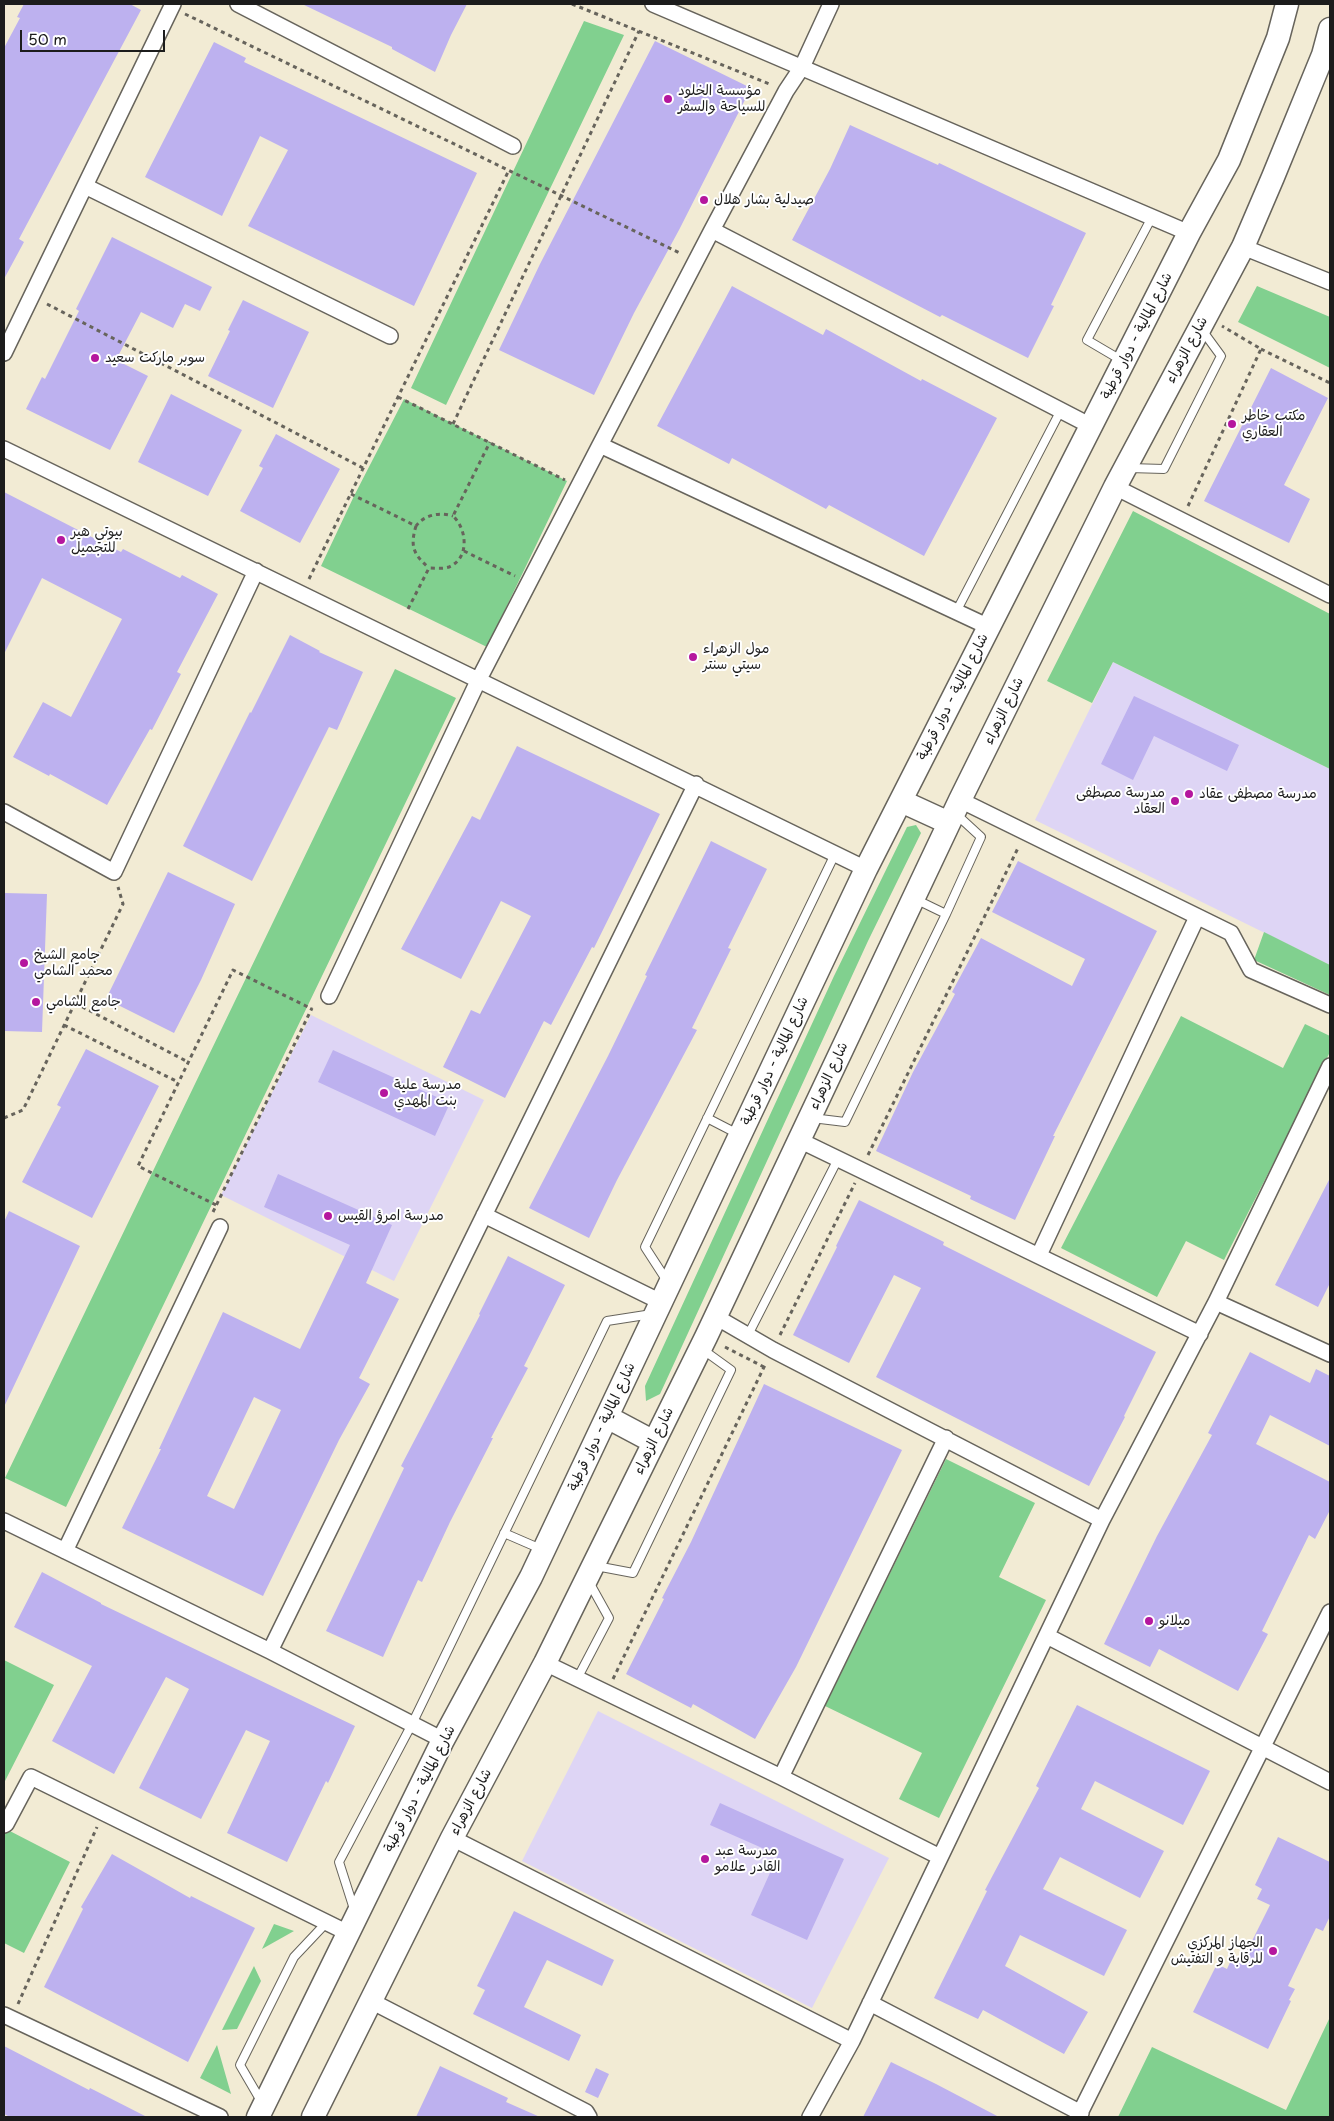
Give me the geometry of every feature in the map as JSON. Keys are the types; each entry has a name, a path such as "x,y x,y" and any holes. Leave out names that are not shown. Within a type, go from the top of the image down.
{"main road":[{"name":"شارع المالية - دوار قرطبة","path":"261,2112 443,1740 531,1577 866,869 1190,233 1230,160 1278,38 1287,4"},
{"name":"شارع الزهراء","path":"313,2117 452,1838 545,1663 716,1317 954,812 1120,477 1243,247 1316,72 1330,29"},
{"path":"901,801 954,812"},
{"path":"607,1417 654,1442"}],"street":[{"path":"238,4 513,146"},
{"path":"653,4 1190,233"},
{"path":"329,996 480,679 696,260 786,91 802,67 831,4"},
{"path":"4,353 172,6"},
{"path":"84,186 390,336"},
{"path":"712,230 1091,426"},
{"path":"1243,247 1330,282"},
{"path":"600,445 989,628"},
{"path":"4,449 696,784 866,869"},
{"path":"1120,477 1181,520 1330,595"},
{"path":"4,812 114,872 256,571"},
{"path":"270,1651 696,784"},
{"path":"954,812 1025,832 1231,934 1251,970 1330,1005"},
{"path":"1039,1255 1197,917"},
{"path":"810,2117 852,2041 1102,1520 1200,1334 1330,1066"},
{"path":"799,1140 1200,1334"},
{"path":"484,1215 662,1300"},
{"path":"66,1551 220,1227"},
{"path":"1216,1302 1330,1354"},
{"path":"716,1317 773,1350 1102,1520"},
{"path":"781,1777 946,1438"},
{"path":"4,1521 270,1651 443,1740"},
{"path":"870,2003 1080,2115 1330,1612"},
{"path":"1047,1636 1330,1782"},
{"path":"545,1663 781,1777 940,1857"},
{"path":"4,1825 32,1776 327,1922 352,1924"},
{"path":"452,1838 852,2041"},
{"path":"371,2001 586,2112 589,2117"},
{"path":"8,2016 218,2117"}],"lane":[{"path":"1124,362 1087,340 1152,217"},
{"path":"1120,477 1164,469 1221,356 1202,321"},
{"path":"956,612 1061,410"},
{"path":"809,1118 846,1122 946,914 982,837 954,812"},
{"path":"352,1924 339,1862 412,1724 607,1321 662,1300 645,1247 835,854"},
{"path":"914,898 946,914"},
{"path":"707,1118 740,1136"},
{"path":"748,1335 838,1159"},
{"path":"577,1679 609,1618 590,1571 632,1573 731,1370 700,1348"},
{"path":"504,1533 544,1550"},
{"path":"261,2112 240,2065 294,1957 327,1922"}],"path":[{"path":"572,4 786,91"},
{"path":"172,6 696,260"},
{"path":"453,424 640,31"},
{"path":"302,593 509,170"},
{"path":"31,296 364,468"},
{"path":"1202,321 1330,383"},
{"path":"1181,520 1261,349"},
{"path":"398,397 579,487"},
{"path":"453,516 490,442"},
{"path":"351,494 416,526"},
{"path":"444,513 453,516 460,522 465,536 464,551 449,567 429,568 418,558 412,541 416,526 420,521 433,515 444,513"},
{"path":"464,551 529,583"},
{"path":"408,609 429,568"},
{"path":"606,1692 1025,832"},
{"path":"4,1118 23,1110 123,904 114,872"},
{"path":"216,1205 138,1166 178,1082 233,970 312,1009"},
{"path":"220,1227 208,1221 320,992 329,996"},
{"path":"75,1003 188,1062"},
{"path":"64,1024 178,1082"},
{"path":"8,2016 104,1812"}],"shaded area":[{"name":"مدرسة مصطفى عقاد","path":"1113,662 1330,769 1330,965 1035,820"},
{"path":"311,1015 484,1100 394,1281 221,1195"},
{"name":"مدرسة عبد القادر علامو","path":"598,1711 889,1858 812,2008 522,1861"}],"green space":[{"path":"584,21 624,35 446,405 411,388"},
{"path":"1257,286 1330,317 1330,368 1238,322"},
{"path":"404,399 567,481 487,647 321,566 354,496"},
{"path":"1133,511 1330,614 1330,769 1113,662 1092,703 1047,681"},
{"path":"395,669 456,698 66,1507 5,1478"},
{"path":"916,825 921,833 868,941 660,1394 646,1401 645,1386 834,976 907,827"},
{"path":"1264,932 1330,965 1330,995 1254,960"},
{"path":"1181,1016 1283,1068 1305,1024 1330,1036 1330,1052 1224,1260 1186,1241 1157,1297 1061,1248"},
{"path":"946,1459 1035,1503 999,1577 1046,1600 939,1818 899,1799 922,1753 825,1706"},
{"path":"4,1660 54,1685 4,1783"},
{"path":"4,1828 70,1862 24,1953 4,1943"},
{"path":"274,1924 294,1931 262,1949"},
{"path":"254,1966 261,1981 237,2029 222,2030"},
{"path":"1330,2017 1330,2117 1118,2117 1152,2047 1286,2110"},
{"path":"217,2045 231,2094 200,2078"}],"building":[{"path":"24,4 130,4 141,10 19,239 24,242 4,279 4,48 20,18 17,17"},
{"path":"302,4 467,4 435,72 392,49 392,47"},
{"path":"655,41 751,88 679,230 634,313 594,395 499,350 540,264"},
{"path":"214,42 246,58 244,62 477,173 414,306 248,226 288,150 260,136 222,216 145,177"},
{"path":"850,125 938,165 939,163 1086,233 1051,305 1054,306 1028,358 942,315 940,317 792,240 830,169"},
{"path":"112,237 212,287 200,311 185,304 173,328 141,312 116,360 148,376 110,450 26,409 42,377 45,379 79,311 76,309"},
{"path":"732,286 823,335 826,329 921,381 922,379 997,418 924,556 829,505 826,509 732,458 729,464 657,426"},
{"path":"243,300 309,332 273,408 208,376"},
{"path":"1271,368 1328,398 1284,485 1310,499 1289,543 1204,501"},
{"path":"171,394 242,430 208,496 138,462"},
{"path":"276,434 340,469 300,543 240,511 263,468 259,466"},
{"path":"4,492 121,552 123,549 180,578 182,575 218,594 177,672 181,674 152,730 150,729 107,805 50,774 49,776 13,757 43,702 71,717 122,619 42,578 4,654"},
{"path":"290,635 319,652 363,672 337,730 329,727 252,881 183,846"},
{"path":"1134,696 1239,745 1227,771 1154,736 1133,780 1101,764"},
{"path":"517,746 660,814 594,948 592,947 551,1025 544,1021 505,1098 443,1067 471,1010 480,1014 531,916 501,901 461,979 401,949 472,816 480,820"},
{"path":"711,841 767,869 728,948 731,949 692,1028 697,1030 617,1180 589,1238 529,1208 608,1056 647,976 645,975"},
{"path":"1018,861 1157,931 1053,1136 1055,1136 1015,1220 970,1199 971,1196 876,1151 913,1072 955,994 952,992 981,938 1072,986 1085,959 992,912"},
{"path":"168,872 235,904 201,980 174,1033 106,999"},
{"name":"جامع الشيخ محمد الشامي","path":"4,893 47,894 42,1032 4,1031"},
{"path":"86,1049 159,1086 92,1218 22,1182 61,1107 57,1105"},
{"name":"مدرسة علية بنت المهدي","path":"333,1050 450,1103 435,1136 318,1082"},
{"path":"278,1174 392,1225 366,1283 399,1299 359,1378 370,1384 339,1440 263,1596 122,1528 161,1449 159,1449 223,1312 300,1349 350,1245 264,1207","holes":["254,1397 281,1410 234,1509 207,1496"]},
{"path":"1330,1178 1330,1283 1318,1307 1275,1285"},
{"path":"859,1200 944,1242 943,1245 1156,1352 1089,1486 876,1377 921,1288 894,1275 849,1363 793,1335"},
{"path":"9,1211 80,1246 4,1407 4,1222"},
{"path":"508,1256 565,1285 524,1366 528,1368 491,1438 493,1438 422,1582 418,1580 383,1657 326,1631 404,1468 401,1466 480,1315"},
{"path":"1250,1352 1310,1383 1316,1369 1330,1376 1330,1446 1270,1415 1256,1444 1330,1482 1330,1510 1315,1539 1309,1535 1262,1631 1268,1634 1238,1691 1159,1649 1150,1667 1104,1644 1157,1536 1212,1435 1208,1433"},
{"path":"764,1384 902,1450 796,1667 755,1739 693,1704 691,1708 626,1674 664,1599 662,1598 691,1542"},
{"path":"42,1572 101,1604 355,1726 287,1862 227,1833 270,1741 246,1730 201,1819 139,1788 189,1689 166,1677 114,1774 52,1741 92,1666 14,1627"},
{"path":"1077,1705 1210,1771 1183,1825 1095,1781 1081,1809 1164,1851 1140,1898 1060,1857 1043,1889 1127,1930 1104,1976 1020,1935 1005,1966 1088,2012 1064,2054 983,2010 978,2019 934,1998 987,1891 985,1890 1039,1788 1036,1786"},
{"path":"720,1803 844,1859 807,1940 751,1915 778,1855 710,1825"},
{"path":"1278,1837 1330,1862 1330,1916 1323,1931 1316,1928 1288,1986 1295,1989 1268,2049 1193,2012 1217,1964 1227,1969 1232,1958 1241,1963 1270,1905 1257,1899 1262,1889 1255,1885"},
{"path":"112,1854 190,1898 191,1896 255,1928 188,2062 44,1987 83,1909 81,1907"},
{"path":"514,1911 614,1960 602,1986 547,1960 524,2007 581,2035 569,2061 473,2014 485,1990 477,1986"},
{"path":"4,2046 89,2090 90,2088 147,2117 10,2117 4,2114"},
{"path":"891,2062 936,2084 999,2117 863,2117"},
{"path":"440,2066 508,2098 506,2102 540,2117 416,2117"},
{"path":"596,2068 609,2074 598,2098 585,2092"}],"place":[{"name":"مؤسسة الخلود للسياحة والسفر","path":"668,99"},
{"name":"صيدلية بشار هلال","path":"704,200"},
{"name":"سوبر ماركت سعيد","path":"95,358"},
{"name":"مكتب خاطر العقاري","path":"1232,424"},
{"name":"بيوتي هير للتجميل","path":"61,540"},
{"name":"مول الزهراء سيتي سنتر","path":"693,657"},
{"name":"مدرسة مصطفى عقاد","path":"1189,794"},
{"name":"مدرسة مصطفى العقاد","path":"1175,801"},
{"name":"جامع الشيخ محمد الشامي","path":"24,963"},
{"name":"جامع الشامي","path":"36,1002"},
{"name":"مدرسة علية بنت المهدي","path":"384,1093"},
{"name":"مدرسة امرؤ القيس","path":"328,1216"},
{"name":"ميلانو","path":"1149,1621"},
{"name":"مدرسة عبد القادر علامو","path":"705,1859"},
{"name":"الجهاز المركزي للرقابة و التفتيش","path":"1273,1951"}]}
